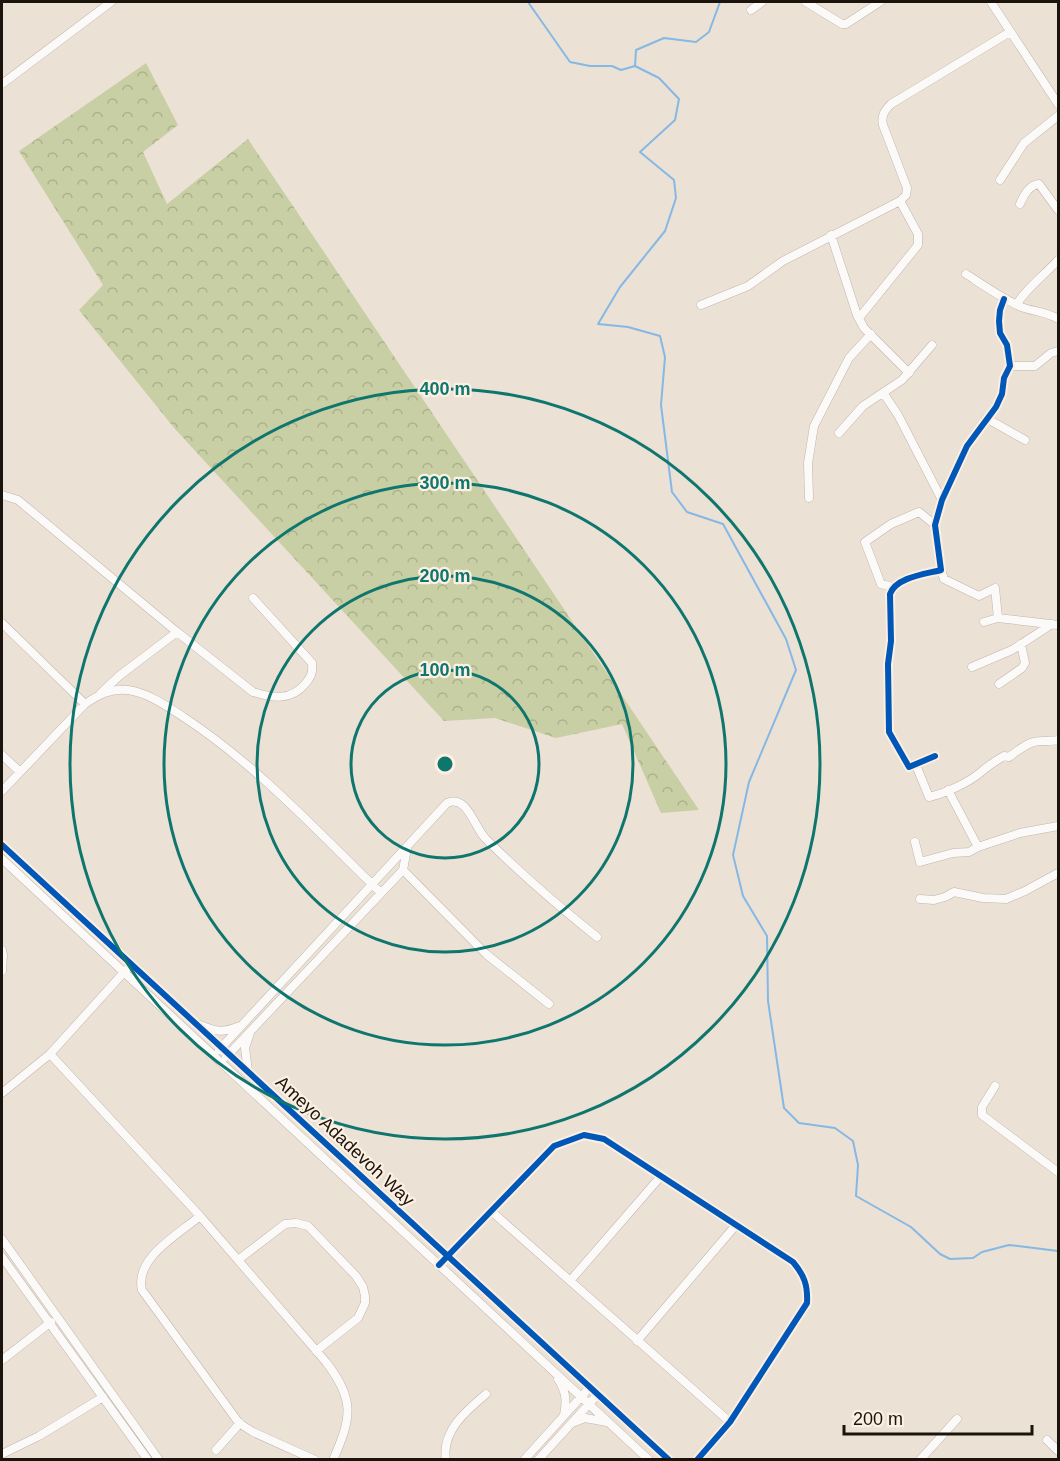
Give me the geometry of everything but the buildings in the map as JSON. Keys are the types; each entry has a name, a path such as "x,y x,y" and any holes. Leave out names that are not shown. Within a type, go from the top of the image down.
{"street":[{"path":"2,84 111,2"},
{"path":"751,10 762,2"},
{"path":"806,2 842,24 852,21 880,2"},
{"path":"991,2 1059,104"},
{"path":"701,305 748,286 783,261 900,201 906,195 907,188 883,125 884,111 891,104 1010,32"},
{"path":"1000,180 1024,143 1059,116"},
{"path":"1020,204 1026,192 1034,184 1039,184 1059,210"},
{"path":"859,318 918,245 918,234 900,201"},
{"path":"831,236 859,318 871,334 909,373"},
{"path":"1017,304 1022,295 1058,260"},
{"path":"966,274 1004,299 1037,313 1050,314 1059,319"},
{"path":"998,618 995,588 979,596 944,579 935,525 942,500 967,446 1002,394 1004,378 1010,366 1007,345 1000,333 999,310 1004,299"},
{"path":"809,498 807,463 814,426 849,358 871,334"},
{"path":"840,433 863,406 884,394 909,373 932,345"},
{"path":"1010,366 1035,366 1051,353 1059,351"},
{"path":"884,394 898,415 942,500"},
{"path":"986,418 1025,440"},
{"path":"2,495 18,500 253,692 286,697 299,692 311,677 312,663 253,598"},
{"path":"893,587 881,584 865,542 891,524 919,512 935,525"},
{"path":"935,756 909,767 889,732 890,594 899,582 941,570"},
{"path":"984,622 998,618 1055,624"},
{"path":"2,623 85,704"},
{"path":"972,667 1021,644 1055,624"},
{"path":"2,791 85,704 177,632"},
{"path":"999,684 1022,668 1025,663 1021,644"},
{"path":"98,695 114,690 128,690 151,698 203,730 265,780 381,893"},
{"path":"916,765 929,797 980,773 989,764 1004,756 1009,757 1022,747 1034,742 1059,740"},
{"path":"2,755 20,772"},
{"path":"948,790 978,847"},
{"path":"217,1059 222,1048 447,803 453,800 458,801 469,811 479,833 526,879 597,937"},
{"path":"915,842 920,862 953,853 969,852 1020,833 1059,826"},
{"name":"Ameyo Adadevoh Way","path":"2,845 669,1460"},
{"path":"217,1059 228,1054 403,870 408,845"},
{"name":"Ameyo Adadevoh Way","path":"2,859 649,1460"},
{"path":"403,870 486,954 549,1004"},
{"path":"920,899 934,900 954,892 983,898 1006,899 1059,873"},
{"path":"2,950 2,971"},
{"path":"3,1089 50,1054 131,964"},
{"path":"195,1023 214,1031 226,1032 244,1024"},
{"path":"248,1072 244,1048 251,1030"},
{"path":"50,1054 200,1216 342,1383 347,1402 346,1431 333,1460"},
{"path":"995,1086 982,1107 982,1115 1059,1172"},
{"path":"439,1265 554,1146 584,1135 604,1139 792,1262 802,1273 808,1287 807,1303 729,1422 697,1460"},
{"path":"570,1281 661,1176"},
{"path":"491,1211 729,1422"},
{"path":"200,1216 152,1256 144,1266 140,1283 142,1290 240,1423 253,1432 315,1460"},
{"path":"238,1260 277,1229 285,1224 296,1222 308,1226 356,1276 365,1296 362,1311 358,1318 316,1351"},
{"path":"638,1341 736,1225"},
{"path":"2,1239 157,1459"},
{"path":"2,1257 148,1460"},
{"path":"2,1360 57,1318"},
{"path":"555,1372 566,1393 567,1403 564,1416"},
{"path":"531,1458 590,1387"},
{"path":"446,1460 448,1438 458,1420 486,1394"},
{"path":"531,1458 571,1423 598,1394"},
{"path":"2,1454 39,1436 103,1397"},
{"path":"571,1423 585,1418 609,1422"},
{"path":"920,1460 957,1419"},
{"path":"216,1450 240,1423"},
{"path":"1047,1440 1059,1451"}],"green space":[{"path":"146,63 178,125 143,152 167,204 248,139 699,810 661,813 622,724 556,738 495,718 444,721 175,429 79,310 103,285 19,151"}],"waterway":[{"path":"528,2 570,62 590,66 612,66 621,70 635,66"},
{"path":"720,2 709,32 696,42 664,38 636,50 635,66 659,78 679,99 675,120 640,152 674,180 676,198 665,231 620,287 598,324 628,327 660,336 665,357 661,405 672,492 687,512 723,524 786,639 796,670 749,782 733,855 743,896 767,936 768,1001 784,1108 799,1123 835,1128 853,1141 858,1165 856,1196 911,1227 940,1254 950,1259 973,1258 982,1252 1009,1245 1058,1251"}],"cycle path":[{"path":"935,756 909,767 889,732 890,594 893,588 905,580 941,570 935,525 942,500 967,446 996,407 1002,394 1004,378 1010,366 1007,345 1000,333 1000,310 1004,299"},
{"path":"2,845 669,1460"},
{"path":"439,1265 554,1146 584,1135 604,1139 793,1262 804,1281 807,1303 730,1422 697,1460"}]}
